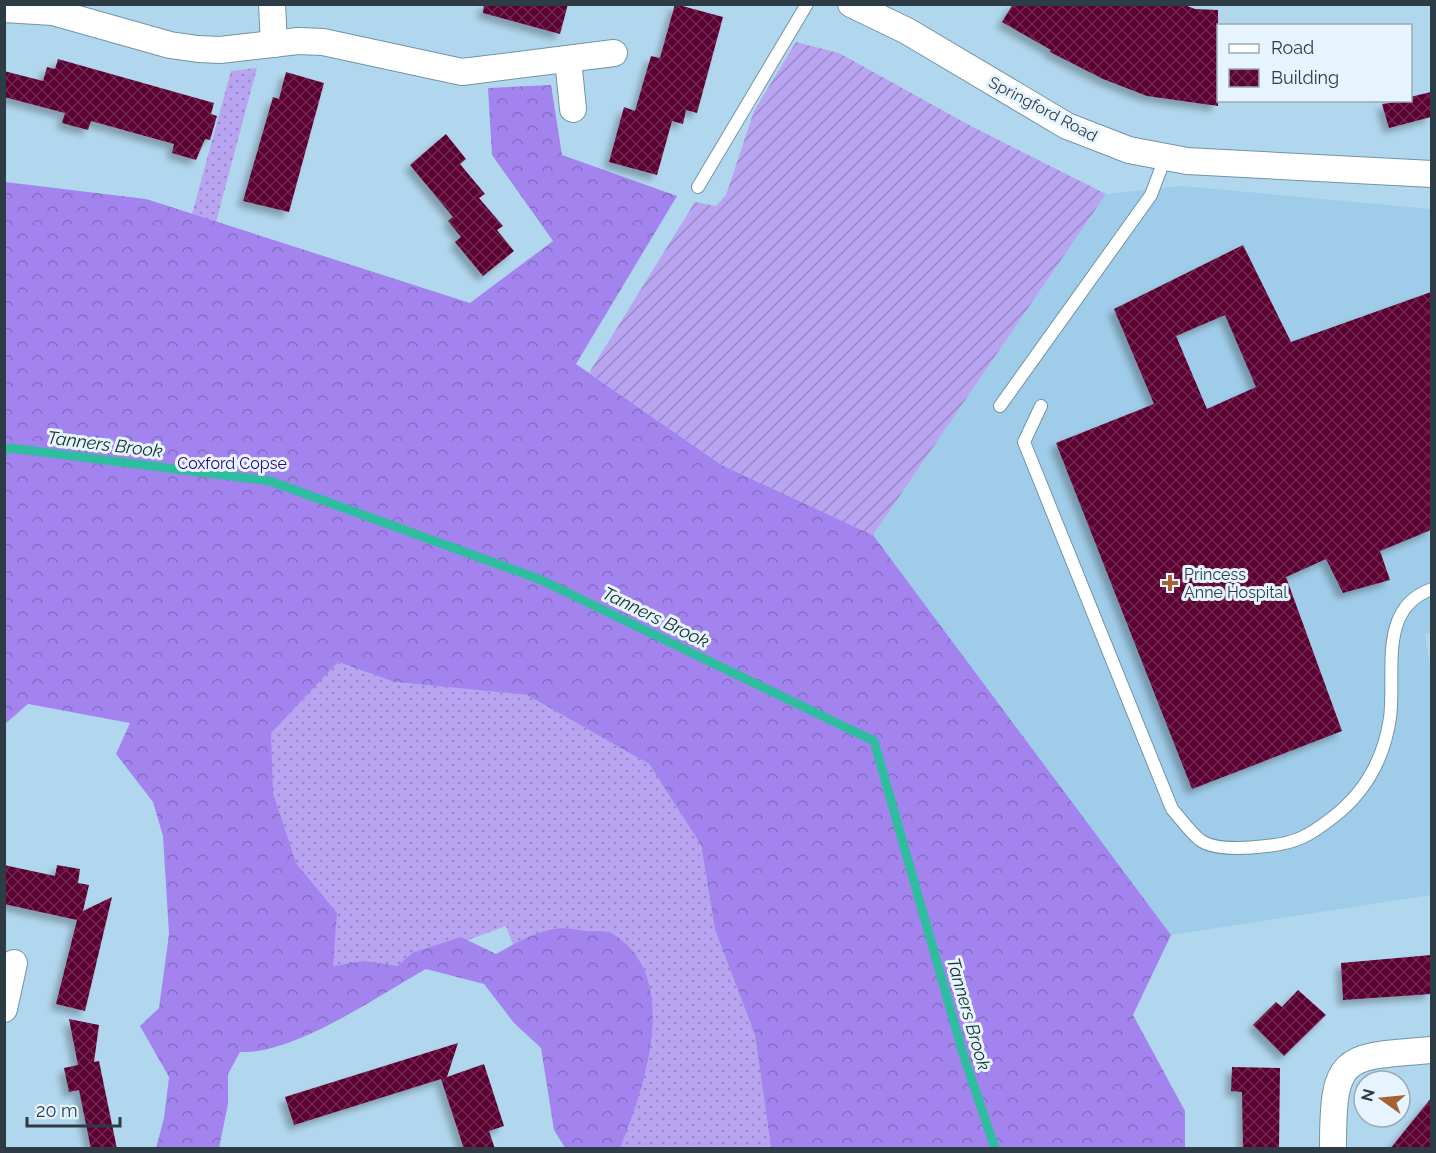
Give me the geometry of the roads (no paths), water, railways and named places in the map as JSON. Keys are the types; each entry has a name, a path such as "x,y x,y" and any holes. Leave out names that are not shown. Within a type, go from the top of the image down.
{"street":[{"path":"272,4 274,44"},
{"name":"Springford Road","path":"851,4 907,31 1067,126 1099,140 1165,158 1431,174"},
{"path":"4,9 53,12 170,45 198,49 220,50 298,41 348,46 462,72 614,53"},
{"path":"568,59 573,109"},
{"path":"4,1009 14,963"},
{"path":"1333,1149 1334,1094 1345,1070 1364,1056 1431,1050"}],"lane":[{"path":"698,186 807,4"},
{"path":"1000,406 1151,195 1165,158"},
{"path":"1041,406 1024,441 1172,809 1201,841 1239,849 1283,845 1307,838 1349,805 1373,774 1390,718 1394,626 1404,606 1431,589"}],"waterway":[{"name":"Tanners Brook","path":"4,451 10,448 270,481 539,579 874,741 964,1057 995,1148"}],"place":[{"name":"Princess Anne Hospital","path":"1170,583"}],"park label":[{"name":"Coxford Copse","path":"232,463"}]}
